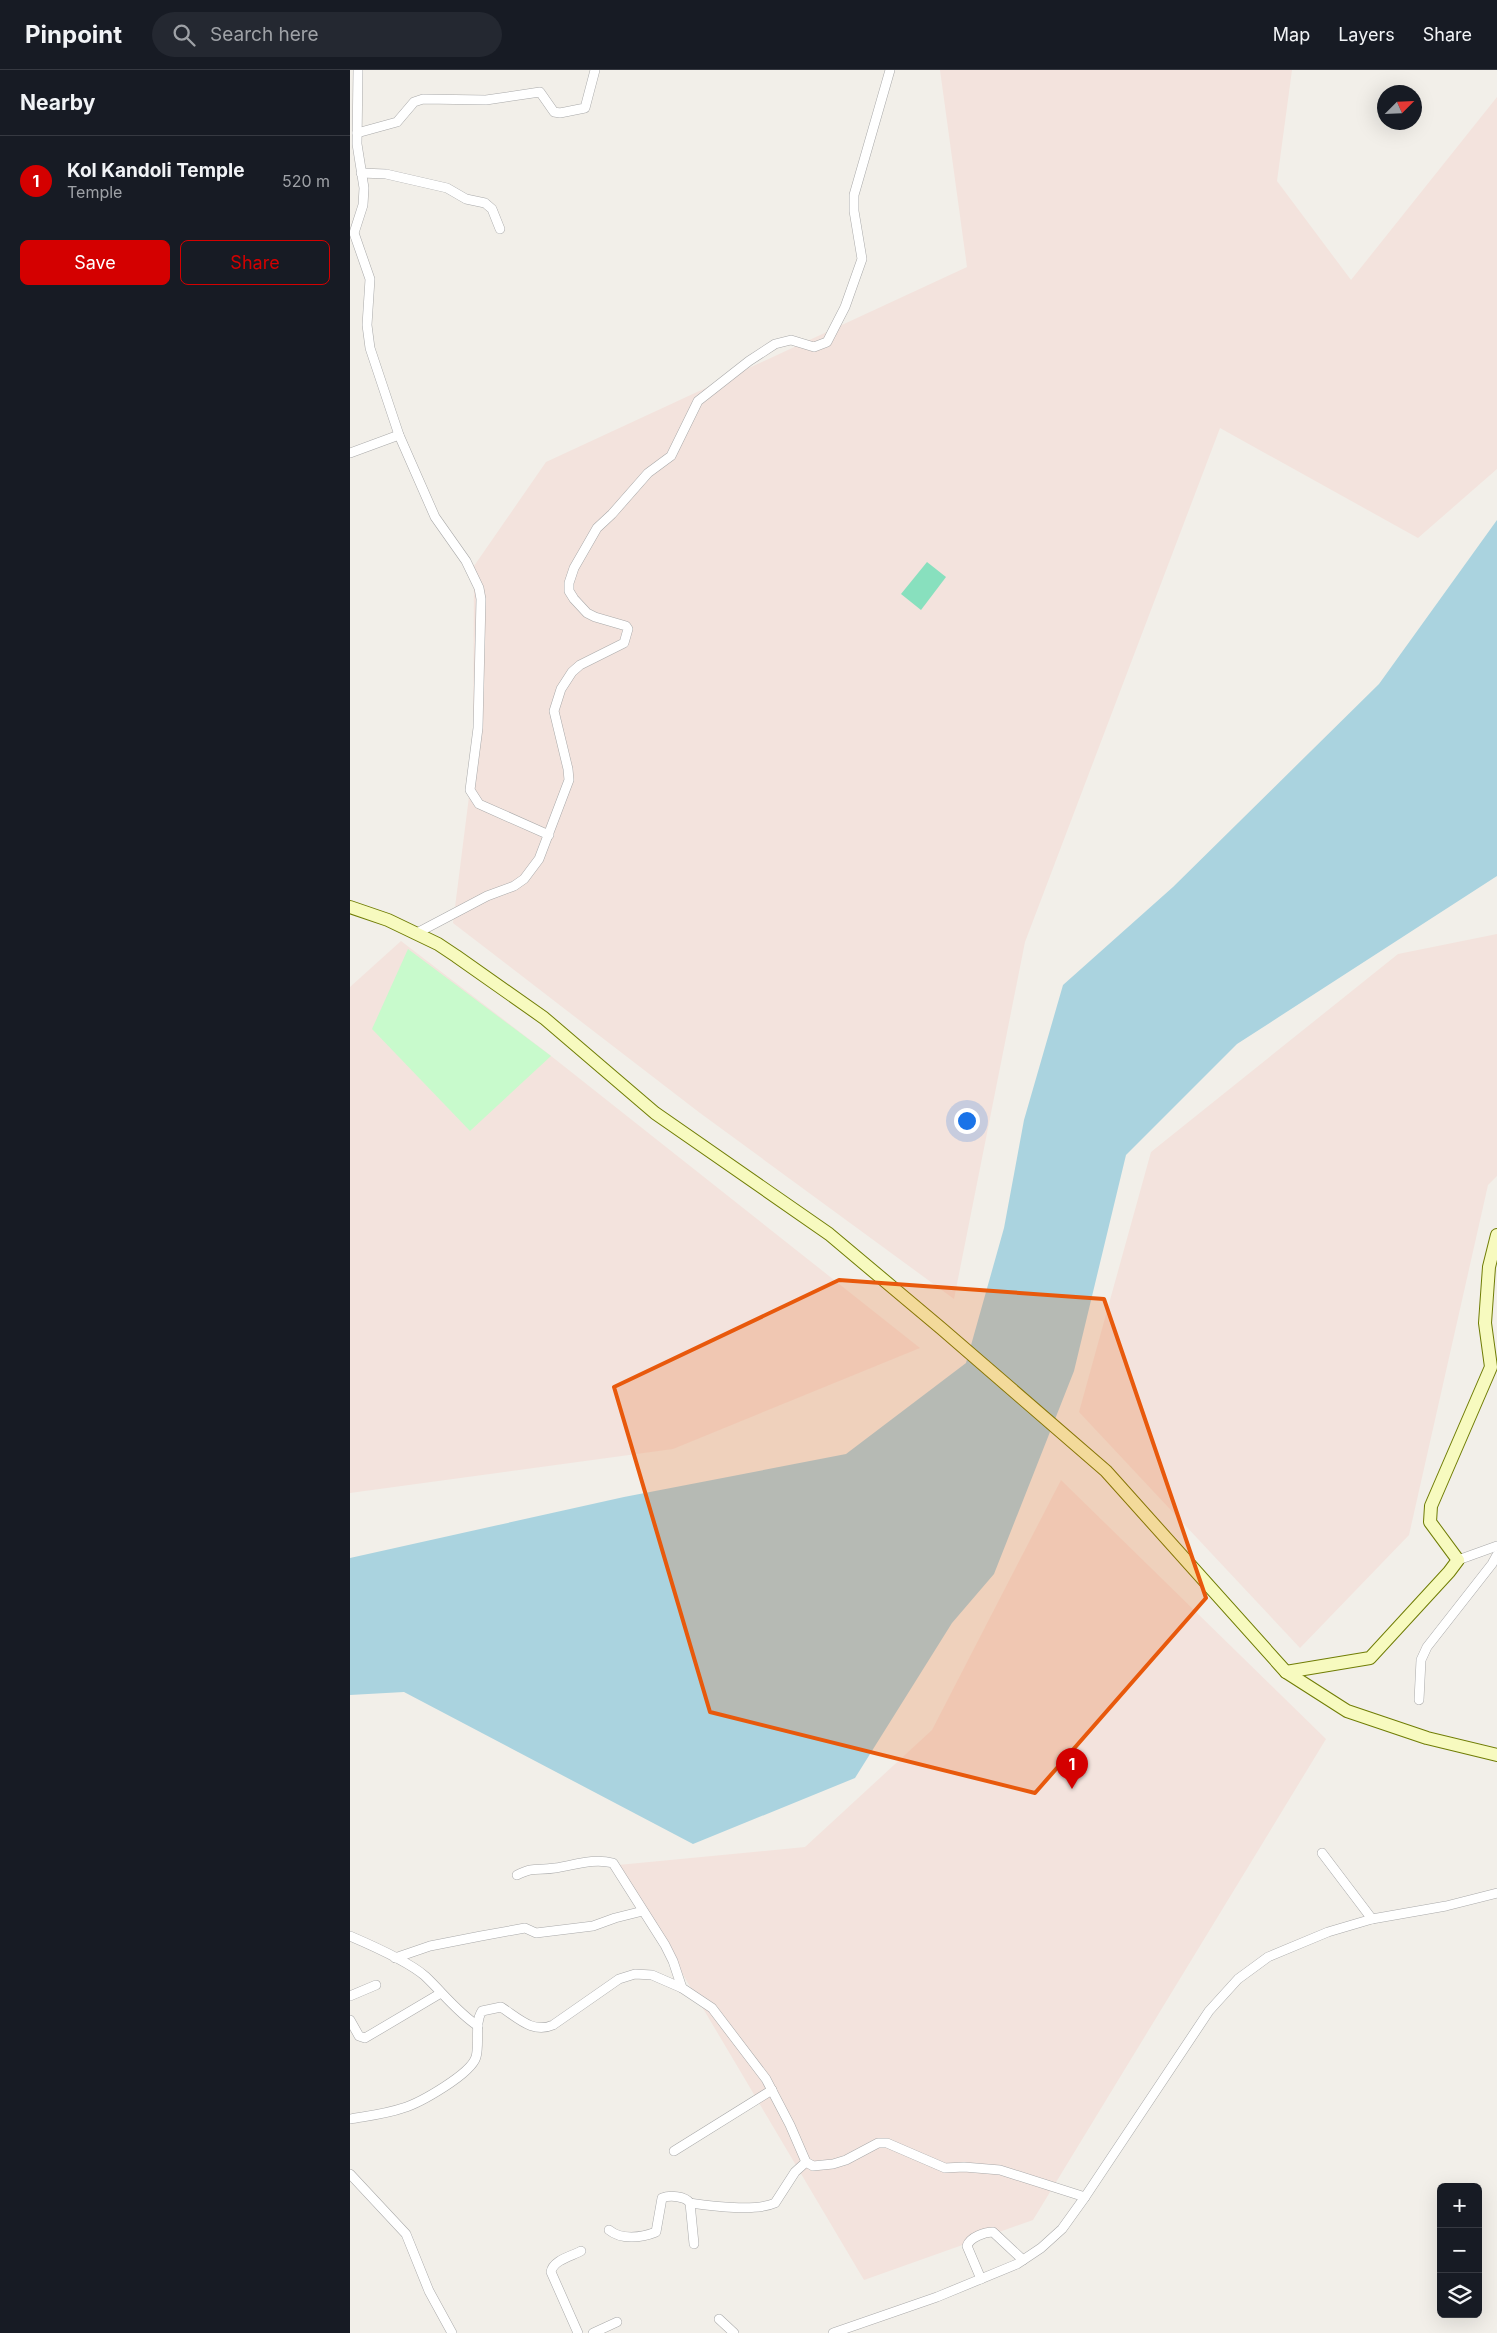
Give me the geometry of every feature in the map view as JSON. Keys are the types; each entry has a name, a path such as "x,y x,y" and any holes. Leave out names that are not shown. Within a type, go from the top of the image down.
{"main road":[{"path":"350,907 382,918 456,956 543,1018 656,1113 829,1234 1106,1471 1286,1672 1347,1711 1427,1738 1497,1754"},
{"path":"1286,1672 1370,1658 1458,1560 1430,1522 1430,1512 1491,1367 1484,1323 1489,1267 1497,1235"}],"street":[{"path":"358,70 357,133 364,188 363,205 354,233 370,279 371,290 367,326 370,348 399,435 435,517 466,561 479,588 482,610 478,728 470,790 480,804 487,808 549,835"},
{"path":"357,133 396,122 414,102 423,98 486,100 540,92 554,112 577,111 585,108 595,70"},
{"path":"415,934 487,896 519,882 539,859 569,780 554,711 561,689 572,672 580,665 624,643 628,629 626,626 595,617 578,604 570,591 569,583 574,568 597,528 648,473 671,456 698,401 749,361 775,344 791,340 814,347 827,342 845,308 862,259 854,211 854,195 890,70"},
{"path":"361,173 386,174 447,188 466,199 485,203 492,209 500,229"},
{"path":"350,453 399,435"},
{"path":"1458,1560 1497,1546"},
{"path":"1419,1700 1421,1660 1427,1648 1497,1555"},
{"path":"1322,1853 1372,1919"},
{"path":"516,1875 530,1869 555,1868 572,1863 605,1861 613,1864 673,1961 682,1988"},
{"path":"833,2333 938,2297 1023,2260 1041,2248 1062,2229 1085,2197 1209,2011 1238,1979 1268,1958 1328,1932 1372,1919 1446,1906 1497,1893"},
{"path":"395,1958 430,1946 481,1936 524,1928 536,1933 593,1926 643,1911"},
{"path":"350,1936 395,1958 424,1975 466,2018 478,2026"},
{"path":"350,2118 404,2108 451,2083 469,2069 476,2057 478,2026 482,2012 501,2007 535,2029 544,2029 553,2025 619,1978 635,1974 652,1976 682,1988 712,2008 764,2076 790,2125 806,2162 813,2166 833,2164 878,2144 888,2143 945,2168 964,2167 1000,2170 1085,2197"},
{"path":"350,1996 376,1985"},
{"path":"350,2020 359,2036 365,2038 382,2030 441,1993"},
{"path":"674,2151 772,2090"},
{"path":"690,2203 747,2207 770,2205 780,2197 788,2181 806,2162"},
{"path":"350,2174 406,2234 429,2291 452,2333"},
{"path":"609,2230 617,2236 624,2237 654,2233 657,2228 662,2198 687,2199 690,2203 694,2244"},
{"path":"981,2279 967,2246 970,2240 988,2232 993,2232 1023,2260"},
{"path":"578,2333 551,2272 557,2263 581,2251"},
{"path":"719,2319 734,2333"},
{"path":"592,2333 617,2322"}],"highlighted area":[{"path":"839,1280 1104,1299 1206,1598 1035,1793 710,1712 614,1387"}],"shaded area":[{"path":"940,70 1292,70 1277,181 1351,280 1497,97 1497,469 1418,538 1220,428 1025,942 954,1299 700,1113 453,923 473,765 474,566 546,462 967,267"},
{"path":"1497,934 1497,1176 1488,1185 1409,1535 1300,1648 1079,1412 1151,1152 1398,954"},
{"path":"401,941 546,1052 920,1348 673,1449 350,1493 350,987"},
{"path":"1061,1480 1326,1739 1033,2220 864,2280 618,1865 805,1847 932,1730"}],"green space":[{"path":"927,562 946,577 921,610 901,594"},
{"path":"408,949 551,1056 470,1131 372,1029"}],"water":[{"path":"1497,520 1497,876 1237,1044 1126,1155 1074,1371 994,1574 952,1623 855,1778 693,1844 404,1692 350,1695 350,1558 624,1497 846,1454 966,1363 1004,1228 1024,1120 1063,985 1173,887 1379,684"}],"place":[{"name":"Kol Kandoli Temple","path":"1072,1789"}]}
